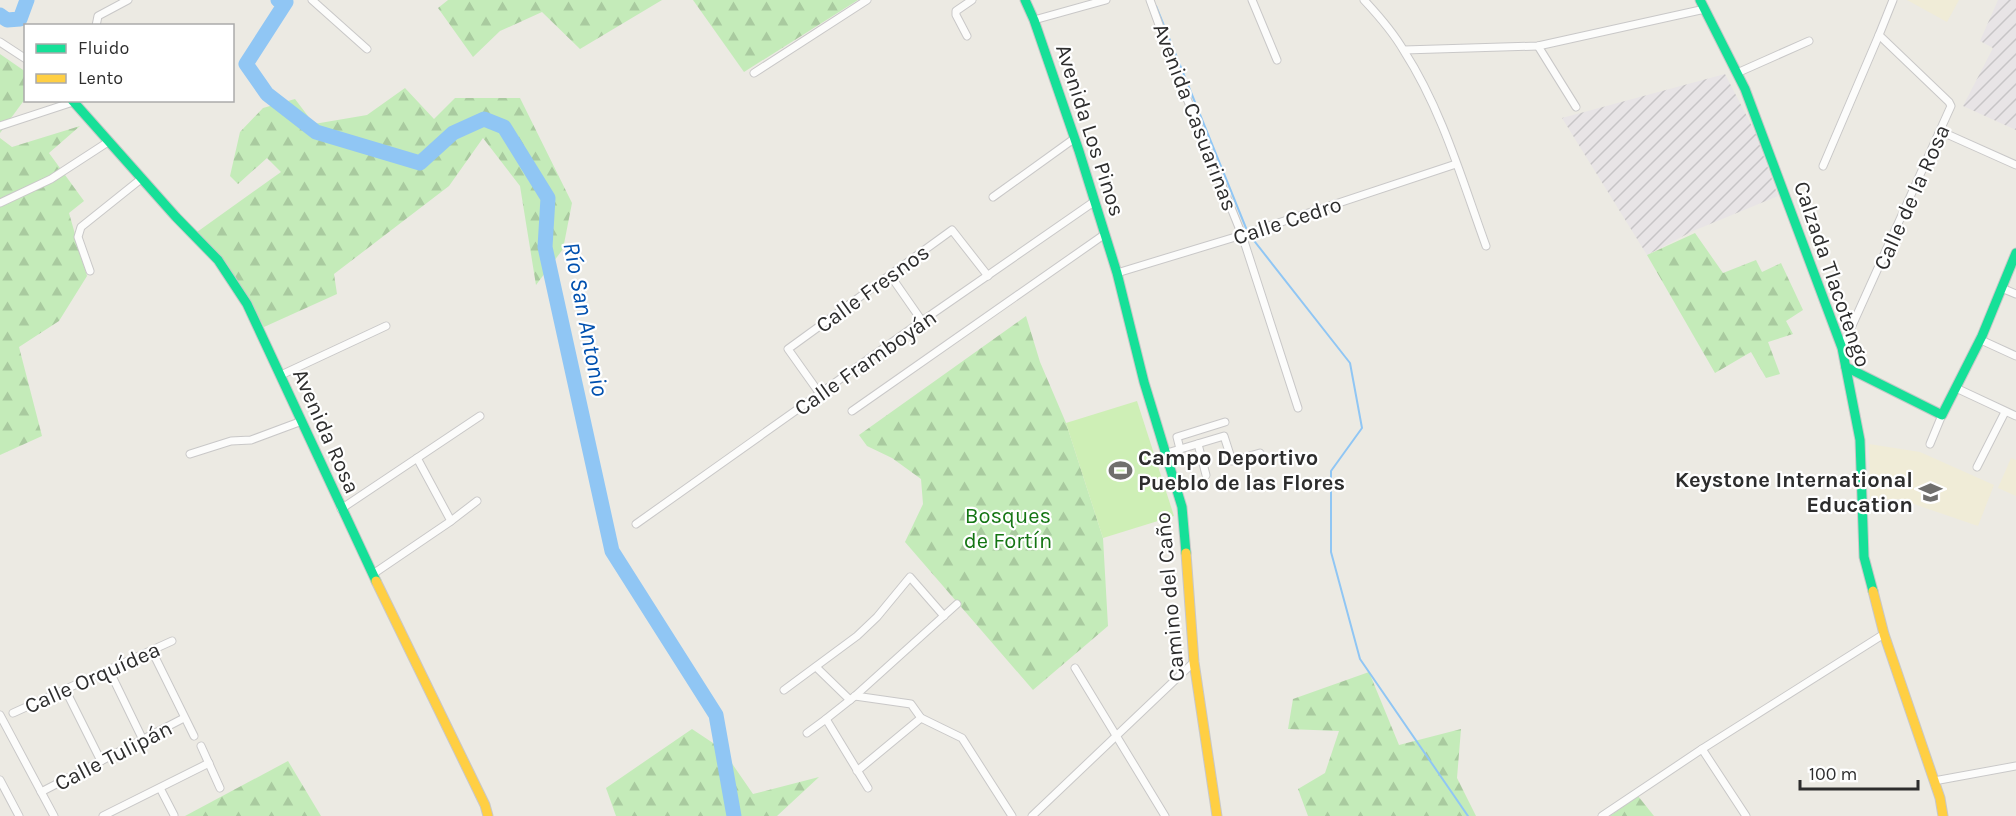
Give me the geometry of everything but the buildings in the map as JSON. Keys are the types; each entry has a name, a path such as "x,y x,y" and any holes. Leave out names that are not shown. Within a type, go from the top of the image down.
{"street":[{"path":"96,24 98,16 128,0"},
{"path":"312,0 367,49"},
{"path":"754,73 867,0"},
{"path":"967,36 956,11 972,0"},
{"name":"Avenida Los Pinos","path":"1025,0 1075,138 1117,273"},
{"path":"1034,20 1106,0"},
{"name":"Avenida Casuarinas","path":"1150,0 1175,69 1242,235 1298,408"},
{"path":"1252,0 1277,60"},
{"path":"1364,0 1381,18 1404,50 1424,87 1456,164 1486,246"},
{"path":"1823,166 1893,0"},
{"path":"1404,50 1538,46 1702,4"},
{"name":"Calzada Tlacotengo","path":"1702,4 1737,74 1767,145 1842,348 1860,440 1864,557 1884,634 1940,798 1943,816"},
{"name":"Calle de la Rosa","path":"1842,348 1950,111 1949,102 1880,35"},
{"path":"1737,74 1809,41"},
{"path":"0,42 24,58"},
{"path":"1538,46 1576,107"},
{"path":"0,126 69,102"},
{"name":"Avenida Rosa","path":"73,102 141,179 218,260 247,304 341,509 489,816"},
{"path":"1940,131 2016,165"},
{"path":"993,197 1075,138"},
{"path":"0,203 51,179 108,142"},
{"name":"Calle Cedro","path":"1117,273 1242,235 1456,164"},
{"path":"90,272 78,237 81,226 141,179"},
{"name":"Calle Framboyán","path":"636,524 1095,201"},
{"name":"Calle Fresnos","path":"820,394 788,349 952,230 988,276"},
{"path":"852,411 1105,234"},
{"path":"1930,444 1942,415 1981,340 2004,288 2016,253"},
{"name":"Camino del Caño","path":"1117,273 1144,382 1182,507 1194,662 1217,816"},
{"path":"890,275 922,321"},
{"path":"2004,288 2016,294"},
{"path":"281,375 386,326"},
{"path":"1981,340 2016,356"},
{"path":"1846,367 1942,415"},
{"path":"1956,388 2016,416"},
{"path":"1977,467 2005,412"},
{"path":"341,509 480,416"},
{"path":"190,454 231,441 251,440 302,421"},
{"path":"1180,449 1177,437 1225,422"},
{"path":"1167,453 1224,436 1232,460 1260,453"},
{"path":"1198,444 1206,475"},
{"path":"417,458 452,521"},
{"path":"373,574 452,521 477,501"},
{"path":"784,690 857,636 877,617 910,577 944,616"},
{"path":"807,733 853,698 957,604"},
{"path":"1602,816 1702,749 1884,634"},
{"name":"Calle Orquídea","path":"13,713 172,641"},
{"path":"152,651 194,736"},
{"path":"1032,816 1194,662"},
{"path":"816,667 853,698 911,704 921,718 963,738 1012,816"},
{"path":"1075,668 1165,816"},
{"path":"109,670 143,740"},
{"path":"65,689 101,761"},
{"path":"0,715 52,815"},
{"name":"Calle Tulipán","path":"41,792 184,718"},
{"path":"857,771 921,718"},
{"path":"826,719 868,788"},
{"path":"201,746 220,788"},
{"path":"1702,749 1746,816"},
{"path":"109,815 208,763"},
{"path":"1934,780 2016,766"},
{"path":"0,780 19,816"},
{"path":"160,788 174,815"}],"shaded area":[{"path":"1907,0 1959,0 1947,22"},
{"path":"1998,0 2016,0 2016,130 1963,106 1993,48 1980,41"},
{"path":"1725,74 1755,132 1778,196 1693,231 1647,255 1562,118"},
{"name":"Keystone International Education","path":"1869,444 1920,452 1994,485 1978,526 1899,499 1870,499"},
{"path":"2011,458 2016,460 2016,496 1998,488"}],"green space":[{"path":"448,0 662,0 580,49 542,12 500,31 473,57 438,8"},
{"path":"693,0 858,0 744,72"},
{"path":"0,54 24,71 24,100 0,133"},
{"path":"405,88 434,119 455,98 520,98 572,203 563,249 536,285 520,186 483,138 449,186 334,274 337,294 264,327 227,264 197,232 281,172 267,158 238,184 230,176 240,132 263,108 295,99 314,124 367,115"},
{"path":"80,126 49,153 84,201 69,213 87,276 59,321 19,347 42,436 0,455 0,138 12,147"},
{"path":"1695,233 1723,273 1756,260 1762,272 1781,263 1803,310 1786,321 1793,334 1768,342 1780,374 1766,378 1751,352 1715,373 1647,255"},
{"name":"Bosques de Fortín","path":"1026,316 1040,362 1066,423 1103,538 1108,626 1033,690 905,542 923,504 921,479 892,458 867,446 859,435"},
{"name":"Campo Deportivo Pueblo de las Flores","path":"1137,401 1174,516 1103,538 1066,423"},
{"path":"1369,672 1399,745 1461,729 1457,778 1476,816 1308,816 1298,789 1325,773 1339,731 1288,729 1293,699"},
{"path":"692,729 722,749 753,794 819,777 777,816 616,816 606,788"},
{"path":"288,761 321,816 185,816"},
{"path":"1638,796 1654,816 1610,816"}],"waterway":[{"name":"Río San Antonio","path":"0,15 7,20 20,19 27,0"},
{"name":"Río San Antonio","path":"278,0 286,2 246,64 267,94 316,132 420,163 453,133 484,119 504,127 548,198 545,247 612,551 716,715 734,816"},
{"path":"1156,6 1248,233 1350,363 1362,428 1331,471 1331,552 1360,659 1468,816"}],"traffic: fast":[{"path":"1025,0 1079,151 1117,273 1144,382 1182,507 1186,553"},
{"path":"1700,0 1745,89 1842,348 1860,440 1864,557 1873,591"},
{"path":"74,102 176,217 218,260 247,304 376,581"},
{"path":"1846,367 1942,415 1982,336 2016,253"}],"traffic: slow":[{"path":"1186,553 1194,662 1217,816"},
{"path":"376,581 485,805 488,816"},
{"path":"1873,591 1884,634 1940,798 1943,816"}],"place":[{"name":"Campo Deportivo Pueblo de las Flores","path":"1120,470"},
{"name":"Keystone International Education","path":"1931,492"}]}
